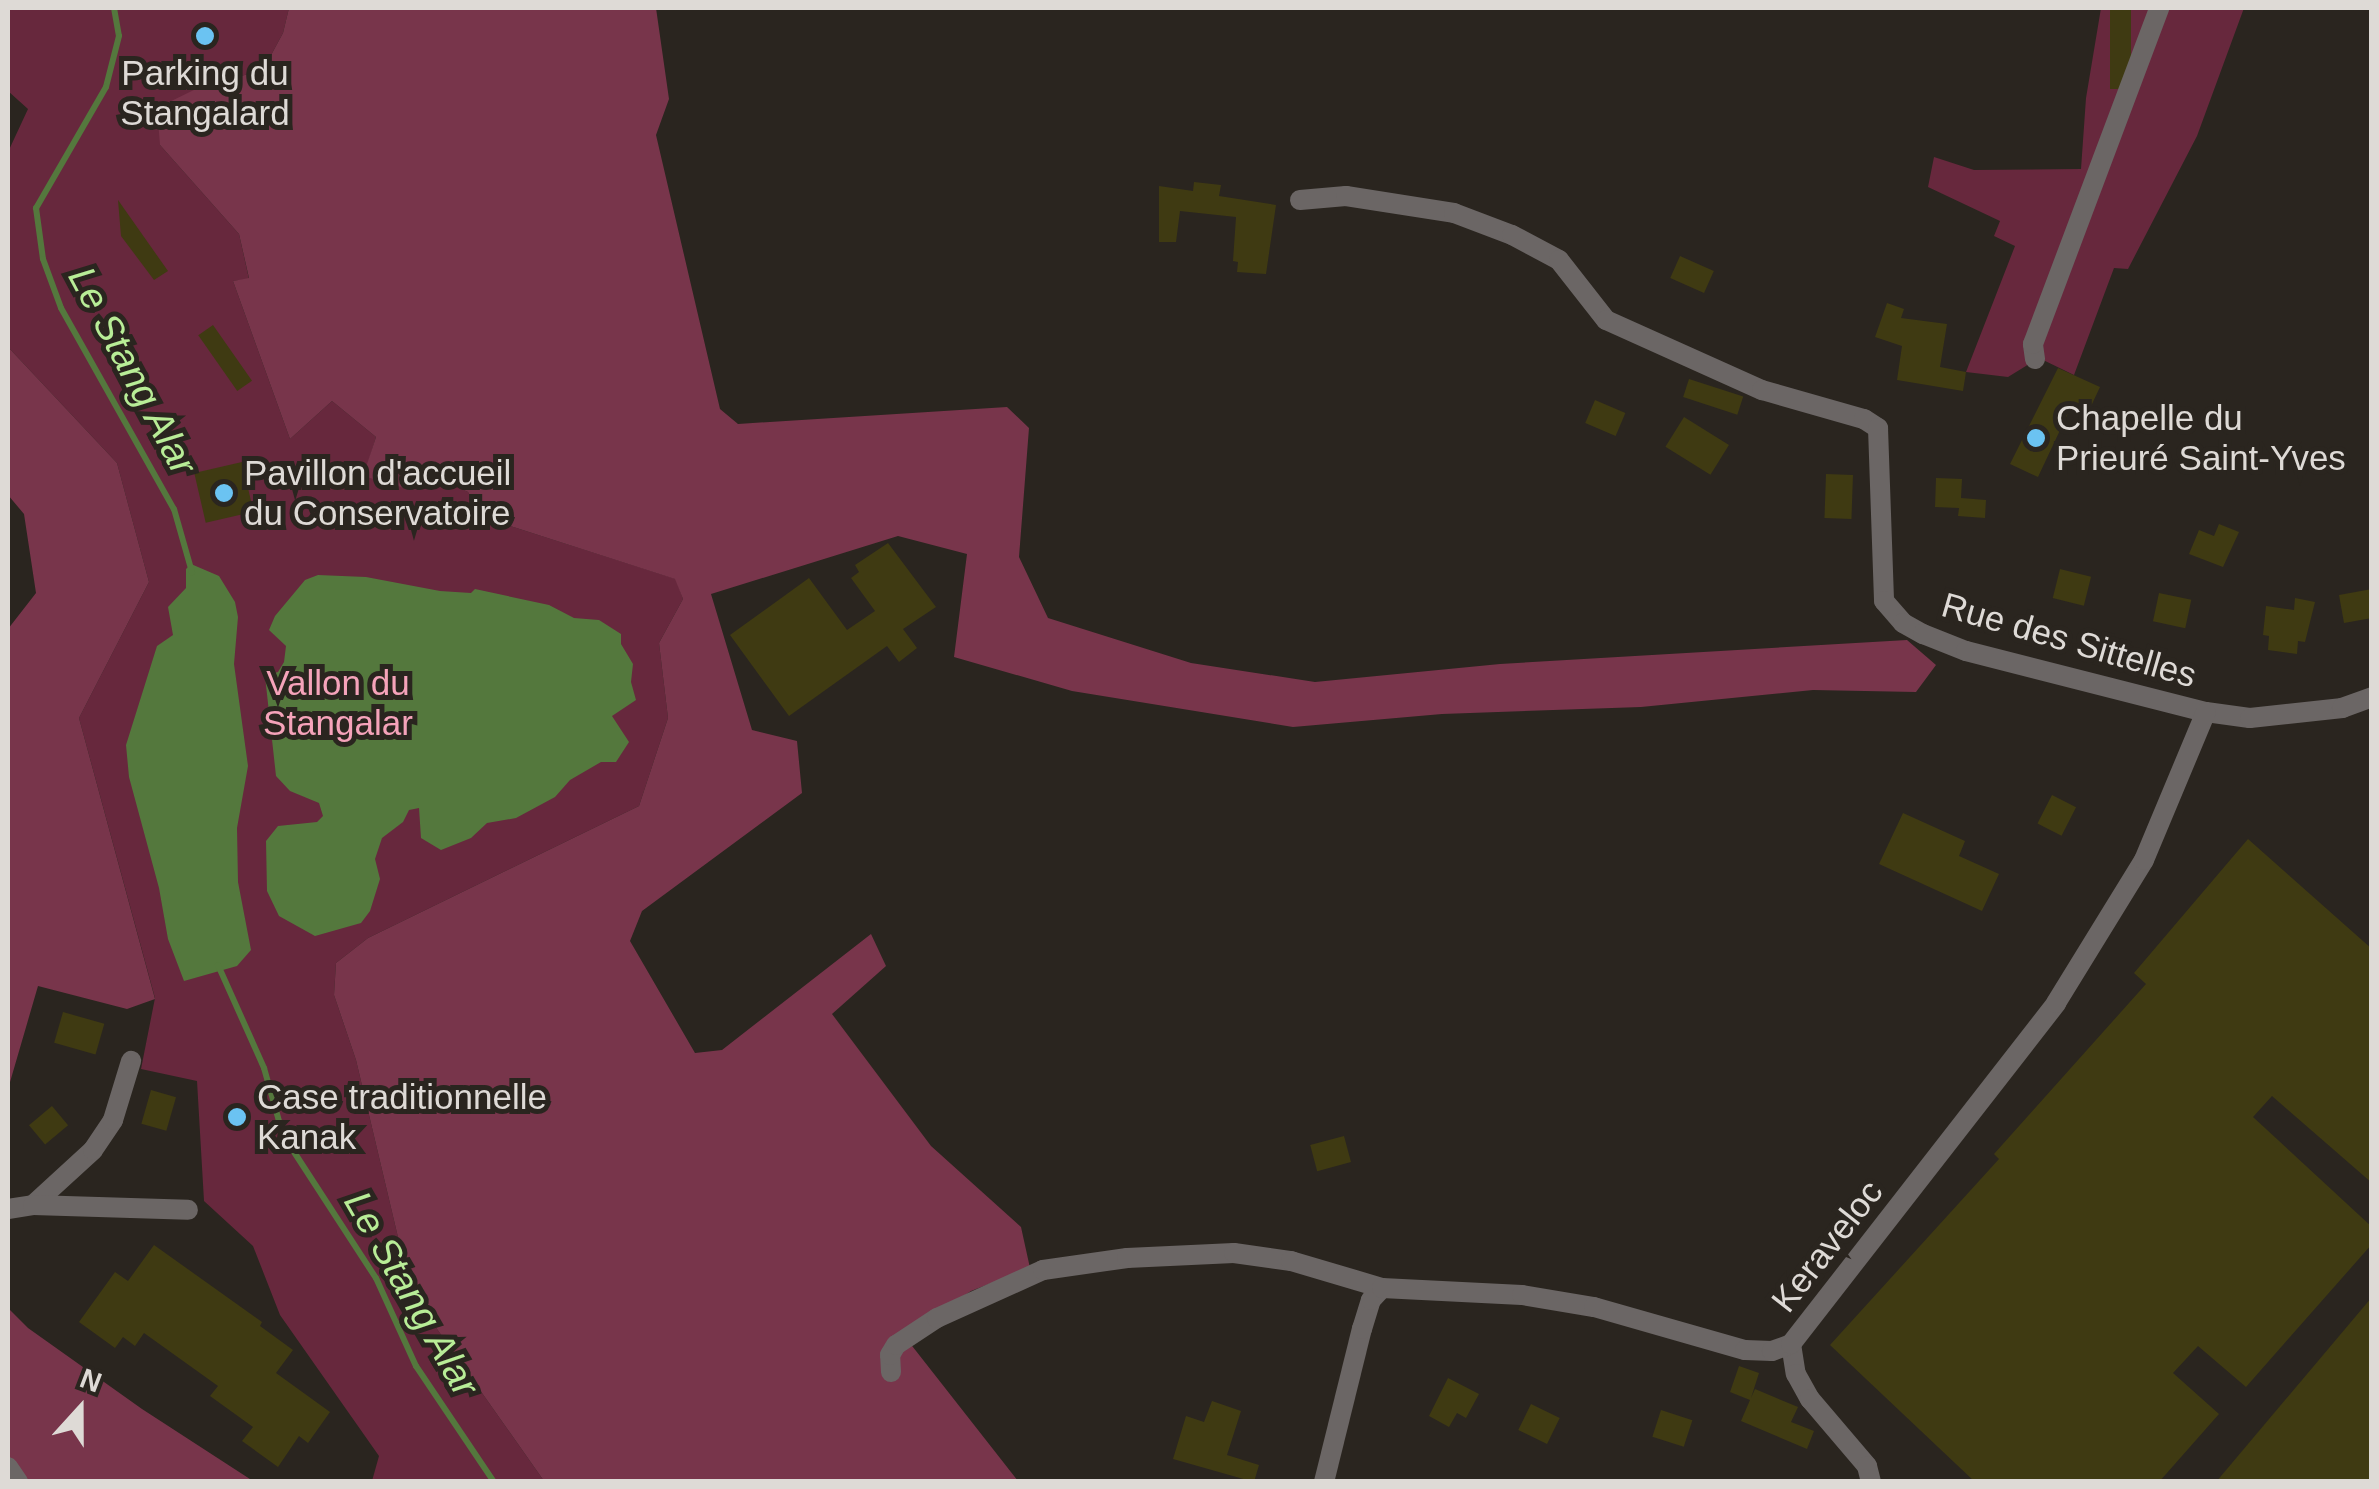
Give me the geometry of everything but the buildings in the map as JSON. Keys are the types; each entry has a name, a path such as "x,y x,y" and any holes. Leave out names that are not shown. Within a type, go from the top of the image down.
{"street":[{"path":"2034,360 2033,344 2159,8"},
{"name":"Rue des Sittelles","path":"1300,200 1346,196 1454,213 1558,260 1606,320 1762,390 1864,419 1878,428 1880,572 1884,601 1903,623 1966,651 2206,712 2288,717 2342,708 2372,696"},
{"name":"Keraveloc","path":"891,1372 890,1355 937,1318 1044,1270 1127,1258 1234,1253 1292,1261 1382,1288 1522,1295 1594,1307 1744,1350 1772,1351 1791,1344 2056,1003 2144,860 2206,712"},
{"path":"32,1205 93,1150 113,1120 131,1061"},
{"path":"8,1210 32,1205 188,1210"},
{"path":"1324,1482 1362,1330 1371,1300 1382,1288"},
{"path":"1791,1344 1796,1374 1810,1398 1866,1466 1872,1482"},
{"path":"8,1467 18,1482"}],"green space":[{"name":"Vallon du Stangalar","path":"8,8 289,8 283,33 263,70 200,87 160,145 239,234 249,279 233,281 290,439 332,401 376,437 364,476 427,473 468,492 482,517 676,579 683,599 659,643 668,718 639,806 368,938 336,963 334,995 356,1060 411,1292 544,1481 372,1481 379,1456 280,1315 253,1246 204,1201 197,1081 141,1069 155,998 79,718 149,582 117,463 8,347 8,152 28,109 8,91"},
{"path":"2101,8 2244,8 2197,136 2128,269 2114,268 2074,375 2039,358 2008,377 1966,372 2015,246 1994,236 2000,221 1928,187 1934,157 1974,170 2081,169 2086,98"}],"shaded area":[{"path":"289,8 656,8 669,99 656,135 720,409 738,424 1007,407 1029,428 1019,557 1048,618 1191,663 1315,682 1500,664 1907,640 1936,665 1916,692 1813,690 1641,707 1442,714 1293,727 1072,691 954,657 967,554 898,536 711,594 752,730 797,741 802,793 642,911 630,941 695,1053 722,1050 871,934 886,966 832,1014 931,1146 1021,1227 1030,1268 971,1291 924,1323 909,1342 1018,1481 544,1481 411,1292 356,1060 334,995 336,963 368,938 639,806 668,718 659,643 683,599 675,579 482,517 468,492 427,473 408,489 363,476 376,437 332,401 290,439 233,281 249,278 239,234 160,145 157,108 200,87 263,70 283,33"},
{"path":"8,347 117,463 149,582 79,718 155,999 127,1009 38,986 8,1089 8,629 36,593 24,514 8,495"},
{"path":"191,564 219,576 235,602 238,617 234,664 248,766 237,828 238,882 251,950 237,966 184,981 168,939 159,888 129,777 126,745 157,646 173,635 168,607 186,588 186,569"},
{"path":"318,575 366,577 440,591 471,593 475,589 549,605 574,618 599,620 621,634 621,644 633,664 631,682 636,700 612,716 629,742 616,762 601,762 570,780 555,797 516,818 487,823 471,838 441,850 421,838 419,808 409,810 403,822 382,838 375,859 380,879 370,911 361,923 315,936 279,916 267,891 266,841 278,826 317,822 323,816 319,803 290,791 276,776 265,676 278,672 284,662 286,646 269,630 275,616 305,580"},
{"path":"8,1308 28,1328 142,1409 253,1481 8,1481"}],"waterway":[{"name":"Le Stang Alar","path":"114,8 119,36 106,87 36,208 43,259 61,308 174,509 192,572"},
{"name":"Le Stang Alar","path":"218,965 264,1068 283,1135 376,1278 416,1366 494,1482"}],"place":[{"name":"Parking du Stangalard","path":"205,36"},
{"name":"Chapelle du Prieuré Saint-Yves","path":"2036,438"},
{"name":"Pavillon d'accueil du Conservatoire","path":"224,493"},
{"name":"Case traditionnelle Kanak","path":"237,1117"}]}
